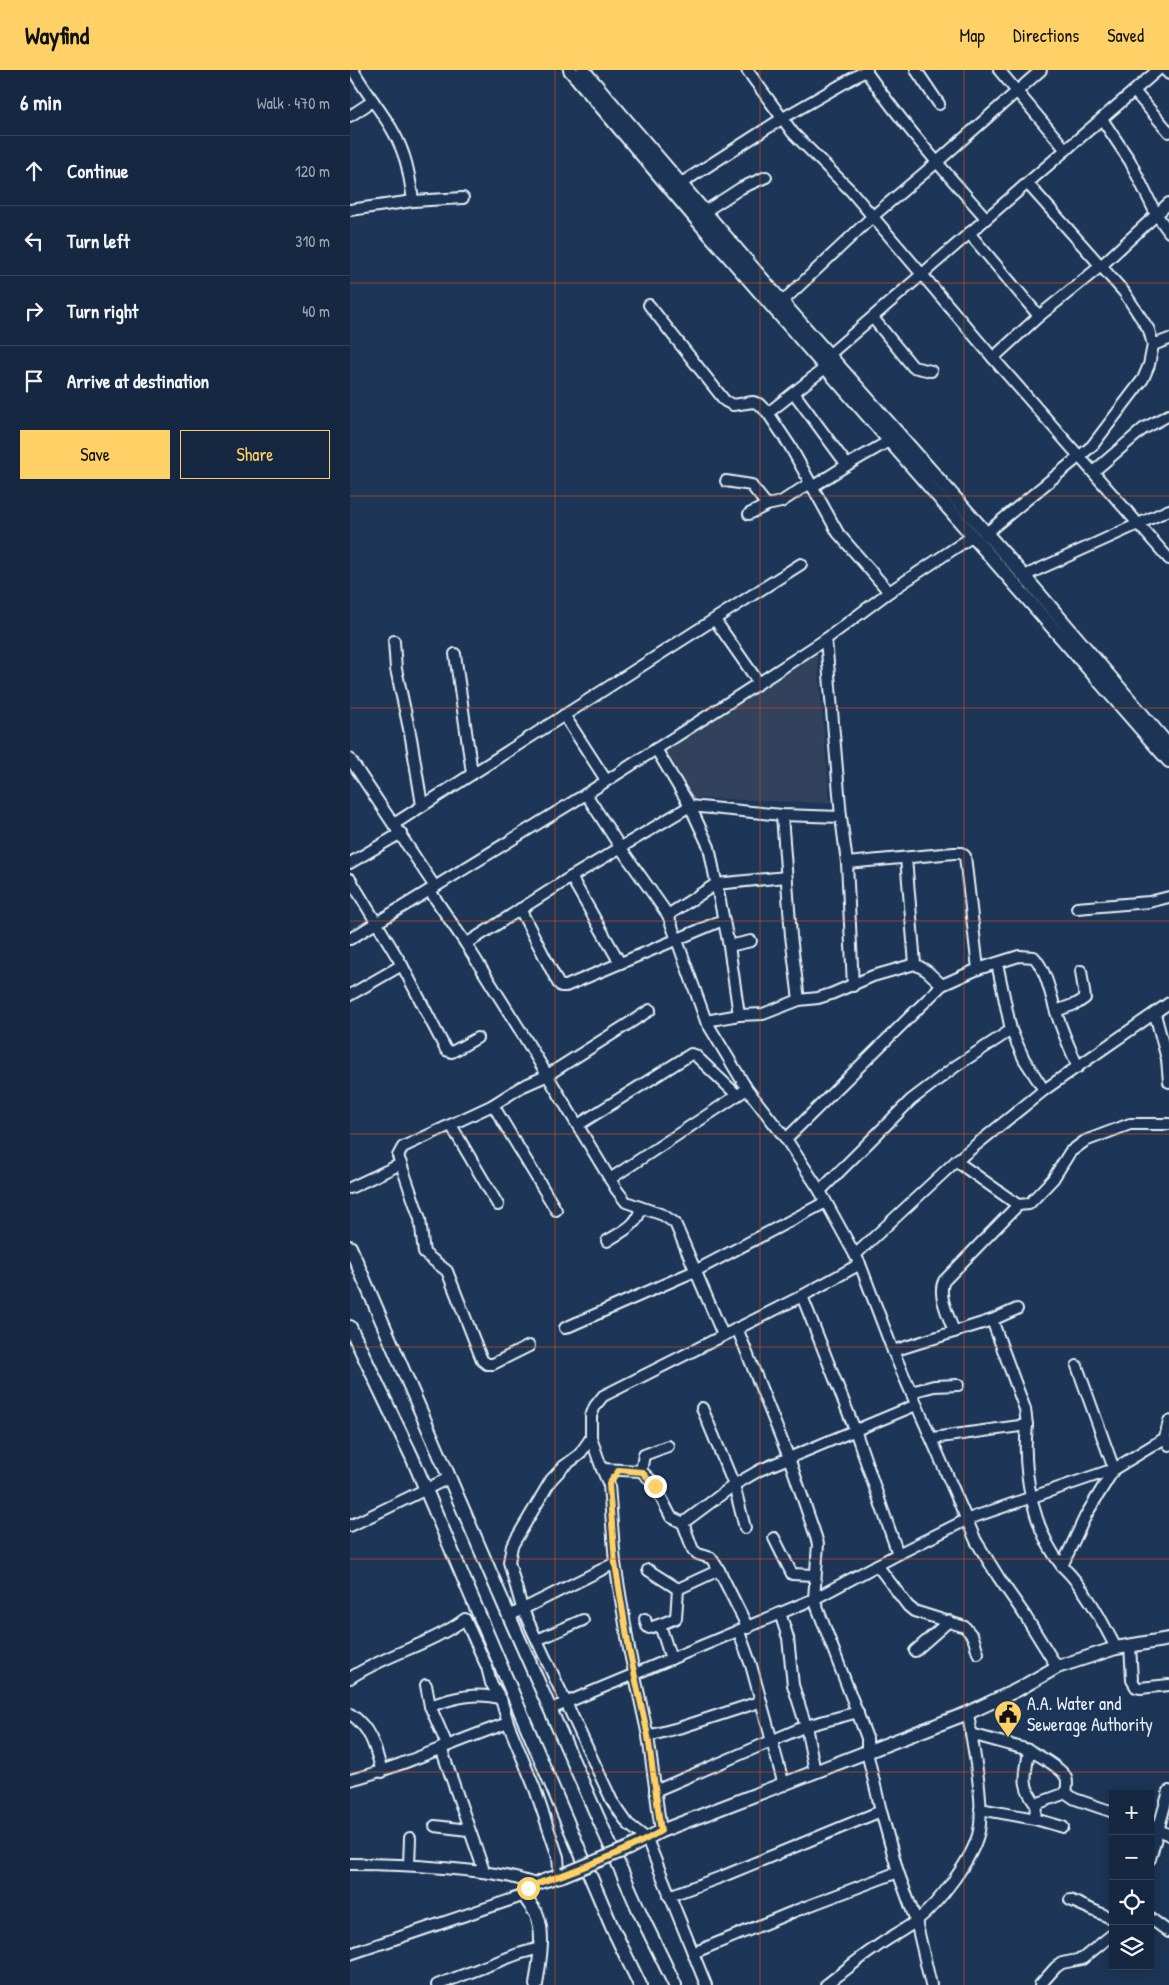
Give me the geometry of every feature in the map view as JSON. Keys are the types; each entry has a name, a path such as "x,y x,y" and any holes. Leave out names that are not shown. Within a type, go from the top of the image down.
{"main road":[{"path":"570,70 684,205 827,361 979,535 1169,762"},
{"path":"583,70 782,302 889,441 979,535 1024,576 1169,746"},
{"path":"350,1247 509,1616 641,1915 675,1985"},
{"path":"350,1327 354,1347 412,1457 612,1927 640,1985"},
{"path":"536,1985 540,1948 539,1924 536,1914 525,1895 528,1888 535,1884 629,1848 661,1831 968,1713 1017,1690 1057,1667 1116,1648 1169,1639"}],"street":[{"path":"353,70 388,124 404,155 413,201"},
{"path":"747,70 793,133 851,192 992,358 1169,559"},
{"path":"680,184 783,118 866,70 936,163 986,218"},
{"path":"916,70 939,104"},
{"path":"999,70 1066,150"},
{"path":"782,302 872,217 1041,70"},
{"path":"768,413 794,393 873,318 986,218 1028,184 1158,70"},
{"path":"1165,70 1169,74"},
{"path":"1134,91 1169,132"},
{"path":"350,116 373,101"},
{"path":"1102,119 1130,161 1156,214 1169,232"},
{"path":"704,212 741,188 766,177"},
{"path":"350,939 586,794 826,639 890,592 979,535 1092,446 1143,379 1149,365 1153,345 1149,330 1124,292 1028,184"},
{"path":"350,210 413,201 463,198"},
{"path":"992,358 1039,316 1102,265 1169,203"},
{"path":"969,233 1039,316"},
{"path":"649,306 725,401 733,404 753,402 768,413 790,446 838,533 849,548 890,592"},
{"path":"873,318 913,367 931,371"},
{"path":"1153,345 1169,339"},
{"path":"794,393 847,465"},
{"path":"1093,472 1143,429 1169,415"},
{"path":"749,514 767,505 780,502 889,441"},
{"path":"726,482 751,485 767,505"},
{"path":"1024,576 1169,510"},
{"path":"394,824 801,564"},
{"path":"715,620 759,683"},
{"path":"826,639 841,817 847,863 853,986"},
{"path":"394,640 396,668 411,738 422,805"},
{"path":"455,654 472,773"},
{"path":"564,715 606,780"},
{"path":"656,749 690,806 709,847 730,946 740,1015"},
{"path":"350,759 401,833 432,889 616,1189 626,1202 663,1215 675,1223 723,1335"},
{"path":"350,780 360,773"},
{"path":"586,794 620,847 668,914 706,1021 747,1089 786,1139 820,1191 824,1203 858,1259 893,1351 916,1405 933,1438 968,1519 972,1533 984,1555 1057,1667"},
{"path":"466,944 571,877 690,806 782,815 841,817"},
{"path":"782,815 791,936 799,1000"},
{"path":"350,863 401,833"},
{"path":"847,863 954,853 961,853 965,856 978,969"},
{"path":"906,858 916,964"},
{"path":"571,877 620,963"},
{"path":"668,914 716,884 786,877"},
{"path":"350,880 402,965 446,1050 452,1052 477,1038"},
{"path":"1077,908 1149,902 1169,897"},
{"path":"520,909 561,986 566,986 723,920"},
{"path":"730,946 751,941"},
{"path":"786,1139 942,985 978,969 1019,956 1034,957 1039,963 1078,1067"},
{"path":"997,963 1011,1030 1024,1059 1044,1090"},
{"path":"706,1021 740,1015 763,1014 799,1000 818,998 853,986 873,976 916,964 942,985"},
{"path":"350,995 402,965"},
{"path":"1056,1011 1086,998 1081,971"},
{"path":"661,1831 648,1736 636,1673 629,1649 615,1563 609,1484 591,1438 591,1416 595,1406 603,1396 802,1296 858,1259 956,1160 1044,1090 1169,1003"},
{"path":"529,1346 493,1364 487,1364 482,1360 447,1271 424,1253 420,1219 398,1156 403,1147 493,1105 521,1087 546,1076 650,1010"},
{"path":"1155,1014 1168,1059 1169,1082"},
{"path":"820,1191 911,1100 956,1066 1011,1030"},
{"path":"578,1125 691,1054 695,1055 737,1095"},
{"path":"610,1178 747,1089"},
{"path":"493,1105 556,1210"},
{"path":"954,1332 942,1293 941,1286 944,1280 1018,1205 1029,1204 1053,1179 1070,1152 1085,1141 1130,1124 1169,1124"},
{"path":"451,1125 498,1205"},
{"path":"956,1160 1018,1205"},
{"path":"350,1188 400,1164"},
{"path":"565,1328 695,1271 824,1203"},
{"path":"607,1241 634,1224 640,1216 640,1208"},
{"path":"802,1296 855,1430 898,1554"},
{"path":"893,1351 992,1320 1017,1309"},
{"path":"992,1320 1025,1408 1025,1459 1031,1497 1048,1547 1062,1566 1071,1574 1090,1602 1116,1648"},
{"path":"737,1328 790,1458 816,1537 818,1544 814,1599 867,1738 867,1752 881,1811 898,1872 916,1921 931,1985"},
{"path":"1077,1366 1114,1469"},
{"path":"911,1392 934,1386 958,1384"},
{"path":"683,1523 734,1485 760,1470 916,1405"},
{"path":"702,1408 734,1485 745,1528"},
{"path":"551,1709 814,1599 968,1519 1114,1469 1167,1441 1169,1421"},
{"path":"933,1438 1026,1425"},
{"path":"591,1438 579,1455 564,1466 551,1480 512,1546 509,1562 522,1608 612,1802 628,1824 647,1839 659,1867 668,1896 706,1985"},
{"path":"642,1472 644,1455 668,1446"},
{"path":"602,1469 642,1472 653,1482 671,1517 683,1523 693,1550 698,1554 711,1558 719,1570 743,1630 759,1702 784,1785"},
{"path":"1062,1566 1086,1515 1114,1469"},
{"path":"609,1484 619,1470"},
{"path":"350,1526 449,1478"},
{"path":"774,1538 792,1574 815,1575"},
{"path":"509,1616 615,1563"},
{"path":"877,1565 914,1611 965,1627 970,1632 978,1653"},
{"path":"648,1570 678,1589"},
{"path":"678,1589 719,1570"},
{"path":"645,1619 649,1628 676,1618 678,1589"},
{"path":"780,1613 788,1638 793,1685 806,1726 816,1772"},
{"path":"350,1678 388,1657 448,1631 465,1619 487,1667 492,1683 501,1699 508,1723 535,1789 558,1857 560,1876"},
{"path":"538,1640 583,1620"},
{"path":"915,1651 949,1621"},
{"path":"660,1625 671,1659"},
{"path":"1130,1645 1132,1680 1136,1687 1169,1685"},
{"path":"426,1684 430,1706 444,1746 468,1830 484,1871"},
{"path":"430,1706 473,1696 489,1695 501,1699"},
{"path":"648,1736 759,1702"},
{"path":"655,1791 806,1726 858,1712"},
{"path":"826,1985 876,1947 916,1921 939,1900 974,1845 979,1831 980,1809 968,1713"},
{"path":"350,1714 356,1717 370,1734 382,1772"},
{"path":"350,1780 382,1772 444,1746 508,1723"},
{"path":"971,1734 1029,1750 1063,1773 1067,1778 1066,1793"},
{"path":"1029,1750 1025,1787 1036,1804 1035,1818"},
{"path":"1169,1791 1154,1827 1169,1835"},
{"path":"1036,1804 1066,1793"},
{"path":"1066,1793 1075,1799 1109,1811"},
{"path":"980,1809 1035,1818 1063,1826"},
{"path":"668,1896 721,1878 881,1811"},
{"path":"435,1826 468,1830"},
{"path":"409,1865 410,1838"},
{"path":"350,1864 409,1865 484,1871 516,1877 535,1884"},
{"path":"693,1953 795,1911 898,1872"},
{"path":"350,1954 525,1895"},
{"path":"1070,1900 1109,1917"},
{"path":"1154,1921 1169,1932"},
{"path":"1040,1985 1056,1967 1062,1963 1082,1959 1109,1937"},
{"path":"437,1985 518,1954 540,1948"}],"shaded area":[{"path":"817,653 830,803 689,798 664,750"}],"place":[{"name":"A.A. Water and Sewerage Authority","path":"1008,1738"}],"route":[{"path":"528,1888 629,1848 661,1831 648,1736 636,1673 629,1649 615,1563 609,1484 619,1470 642,1472 655,1486"}]}
